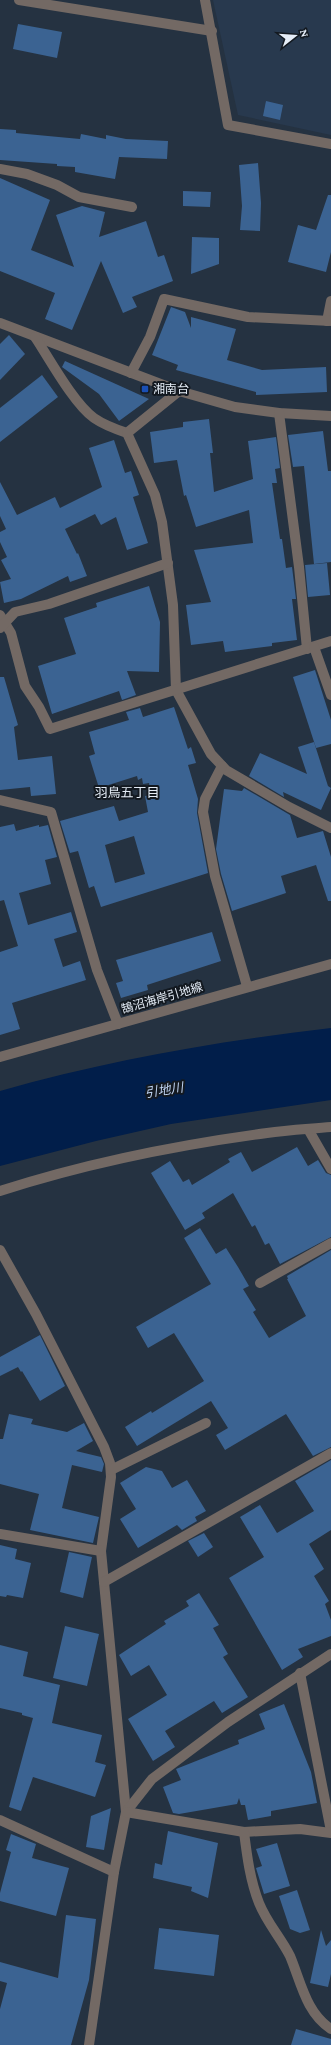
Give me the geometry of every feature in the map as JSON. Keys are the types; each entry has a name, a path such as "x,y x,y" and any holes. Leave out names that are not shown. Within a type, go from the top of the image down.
{"street":[{"path":"19,0 212,31"},
{"path":"205,0 212,31 228,125 331,144"},
{"path":"0,169 27,174 57,185 79,197 132,206"},
{"path":"131,373 150,337 164,299 248,317 329,321 331,301"},
{"path":"0,323 179,391 235,407 279,413 331,416"},
{"path":"35,337 77,400 93,417 112,428 127,433 155,495 162,522 173,605 176,690 211,754 222,766 289,807 331,828"},
{"path":"127,433 179,391"},
{"path":"279,413 310,648 331,695"},
{"path":"168,563 49,604 15,612 2,621 11,634 25,686 39,707 50,729 331,641"},
{"path":"222,766 205,799 203,812 216,876 247,986"},
{"path":"0,800 51,812 97,970 118,1024"},
{"name":"鵠沼海岸引地線","path":"0,1056 118,1024 247,986 331,964"},
{"path":"0,1191 68,1170 109,1160 268,1133 331,1127"},
{"path":"308,1129 331,1169"},
{"path":"260,1283 331,1243"},
{"path":"0,1250 36,1314 104,1447 111,1470 101,1551 126,1812 114,1872 89,2045"},
{"path":"111,1470 206,1423"},
{"path":"104,1582 331,1453"},
{"path":"0,1534 101,1551"},
{"path":"126,1812 152,1779 228,1722 300,1673 331,1654"},
{"path":"126,1812 244,1832 300,1828 331,1832 300,1673"},
{"path":"0,1820 114,1872"},
{"path":"244,1832 250,1877 259,1904 272,1928 289,1954 305,1996 314,2014 317,2019 331,2029"}],"shaded area":[{"path":"213,0 331,0 331,135 238,115"}],"water":[{"name":"引地川","path":"331,1028 331,1100 171,1124 96,1141 0,1166 0,1091 82,1070 206,1045"}],"building":[{"path":"18,24 62,32 57,58 13,49"},
{"path":"266,101 283,105 280,120 263,116"},
{"path":"0,129 16,130 16,133 80,139 81,134 106,139 106,135 126,139 168,141 167,159 119,157 115,179 75,172 75,167 57,166 57,164 0,160"},
{"path":"258,163 261,203 260,231 240,230 242,206 239,165"},
{"path":"0,178 50,200 31,250 74,267 56,215 82,206 105,212 99,237 146,221 158,257 164,255 173,281 132,297 137,307 123,313 101,261 72,330 45,319 55,293 0,271"},
{"path":"183,191 211,192 210,207 183,206"},
{"path":"328,195 331,195 331,252 326,272 288,262 298,225 316,230"},
{"path":"192,237 219,238 219,264 191,274"},
{"path":"171,307 185,312 191,328 191,317 236,329 227,360 262,370 326,367 327,392 256,395 256,392 176,370 178,365 152,355"},
{"path":"9,335 25,354 0,380 0,344"},
{"path":"65,361 149,399 119,421 99,394 62,367"},
{"path":"42,375 58,397 0,442 0,408"},
{"path":"209,419 213,453 210,453 214,492 253,479 248,441 276,437 280,468 275,469 277,483 272,483 280,539 282,539 286,568 292,567 296,599 292,599 297,640 272,643 272,646 225,652 223,641 191,645 186,605 211,602 194,550 253,543 249,510 196,527 186,495 184,496 177,460 154,463 150,432 183,427 183,422"},
{"path":"323,431 328,471 331,471 331,562 314,564 304,466 293,467 288,435"},
{"path":"114,440 125,473 131,471 139,495 133,497 148,543 127,550 116,517 101,525 95,514 65,529 77,554 78,553 87,576 70,582 68,576 21,599 4,603 0,582 11,579 1,560 7,557 0,542 0,532 6,529 0,516 0,482 17,515 55,497 60,508 102,487 89,448"},
{"path":"327,563 330,595 308,597 305,565"},
{"path":"149,586 160,622 159,672 127,671 136,695 122,700 119,691 52,714 38,666 76,654 64,618 97,607 96,603"},
{"path":"315,670 331,720 331,744 316,748 293,677"},
{"path":"0,677 4,677 18,725 14,727 18,760 52,756 56,794 31,796 30,787 0,790"},
{"path":"174,707 188,749 191,747 196,763 188,765 198,799 197,813 208,873 101,907 94,886 89,888 78,851 70,853 60,821 114,806 119,821 148,812 145,796 151,795 149,783 143,784 142,778 138,780 137,776 99,788 89,756 95,754 89,732 129,720 126,712 140,708 143,717","holes":["134,836 145,874 115,883 105,845"]},
{"path":"314,742 328,786 331,788 321,810 283,792 284,797 249,776 260,753 307,774 298,747"},
{"path":"244,788 290,815 297,838 323,831 331,857 331,901 328,901 316,865 281,876 286,893 232,911 221,874 216,849 224,789 242,791"},
{"path":"14,824 16,831 39,825 39,827 48,825 57,857 45,860 51,884 19,893 28,925 71,912 77,932 54,939 63,967 80,961 86,980 12,1003 20,1029 0,1035 0,952 18,946 4,900 0,901 0,827"},
{"path":"212,932 221,961 147,985 148,990 121,998 116,983 123,981 116,960"},
{"path":"297,1147 308,1166 318,1160 326,1173 331,1175 331,1237 280,1264 269,1243 265,1245 255,1225 252,1227 233,1193 202,1213 205,1218 185,1230 151,1173 170,1161 183,1182 189,1179 192,1185 230,1162 228,1159 241,1152 252,1172"},
{"path":"200,1228 216,1254 226,1248 238,1267 249,1286 243,1289 256,1310 253,1312 269,1338 306,1316 287,1279 287,1276 331,1250 331,1447 313,1456 286,1414 225,1450 216,1435 228,1428 211,1401 137,1446 125,1427 151,1411 152,1413 204,1381 174,1333 148,1348 136,1327 211,1284 184,1238"},
{"path":"40,1335 65,1386 40,1401 18,1367 0,1376 0,1357"},
{"path":"9,1414 33,1419 31,1424 67,1432 84,1423 93,1441 76,1451 101,1457 104,1464 102,1472 72,1465 62,1508 99,1517 93,1543 30,1530 39,1494 0,1484 0,1439 3,1439"},
{"path":"331,1460 331,1530 309,1544 324,1569 314,1576 329,1601 325,1604 331,1620 331,1636 298,1649 303,1657 282,1670 229,1578 264,1557 240,1517 260,1505 277,1533 314,1511 295,1481"},
{"path":"146,1467 162,1471 172,1488 187,1480 206,1511 195,1517 197,1521 182,1530 177,1525 138,1548 120,1519 136,1509 120,1483"},
{"path":"204,1533 213,1547 198,1557 188,1541"},
{"path":"0,1545 17,1549 15,1559 31,1563 23,1598 7,1595 6,1597 0,1596"},
{"path":"69,1552 92,1557 83,1598 60,1592"},
{"path":"199,1593 219,1625 213,1628 228,1654 223,1657 248,1697 222,1713 214,1701 165,1731 175,1747 153,1761 128,1719 167,1695 149,1665 131,1676 119,1655 166,1624 164,1621 189,1606 186,1601"},
{"path":"65,1626 99,1634 87,1686 53,1678"},
{"path":"0,1645 28,1652 23,1676 60,1685 52,1723 102,1735 95,1762 106,1765 95,1797 33,1777 21,1811 9,1807 33,1718 22,1715 22,1713 0,1708"},
{"path":"284,1704 311,1772 317,1803 271,1811 271,1816 248,1820 245,1805 241,1805 239,1798 237,1804 179,1814 173,1813 163,1787 181,1780 176,1769 239,1744 238,1740 265,1729 259,1714"},
{"path":"111,1808 104,1850 86,1847 91,1816"},
{"path":"168,1831 218,1843 208,1898 191,1891 192,1887 153,1878 155,1863 162,1865"},
{"path":"11,1834 36,1844 32,1858 69,1868 56,1916 0,1901 0,1893 11,1852 6,1850"},
{"path":"277,1843 290,1886 264,1894 256,1868 262,1866 256,1849"},
{"path":"297,1890 310,1930 300,1933 290,1929 279,1896"},
{"path":"66,1915 96,1919 89,1980 71,2045 0,2045 0,2009 7,1983 0,1981 0,1962 58,1978"},
{"path":"159,1928 219,1935 214,1976 154,1969"},
{"path":"321,1930 326,1946 331,1940 331,1974 328,1987 310,1983"},
{"path":"296,2029 331,2039 331,2045 291,2045"}],"place":[{"name":"湘南台","path":"145,389"}],"district":[{"name":"羽鳥五丁目","path":"127,792"}]}
